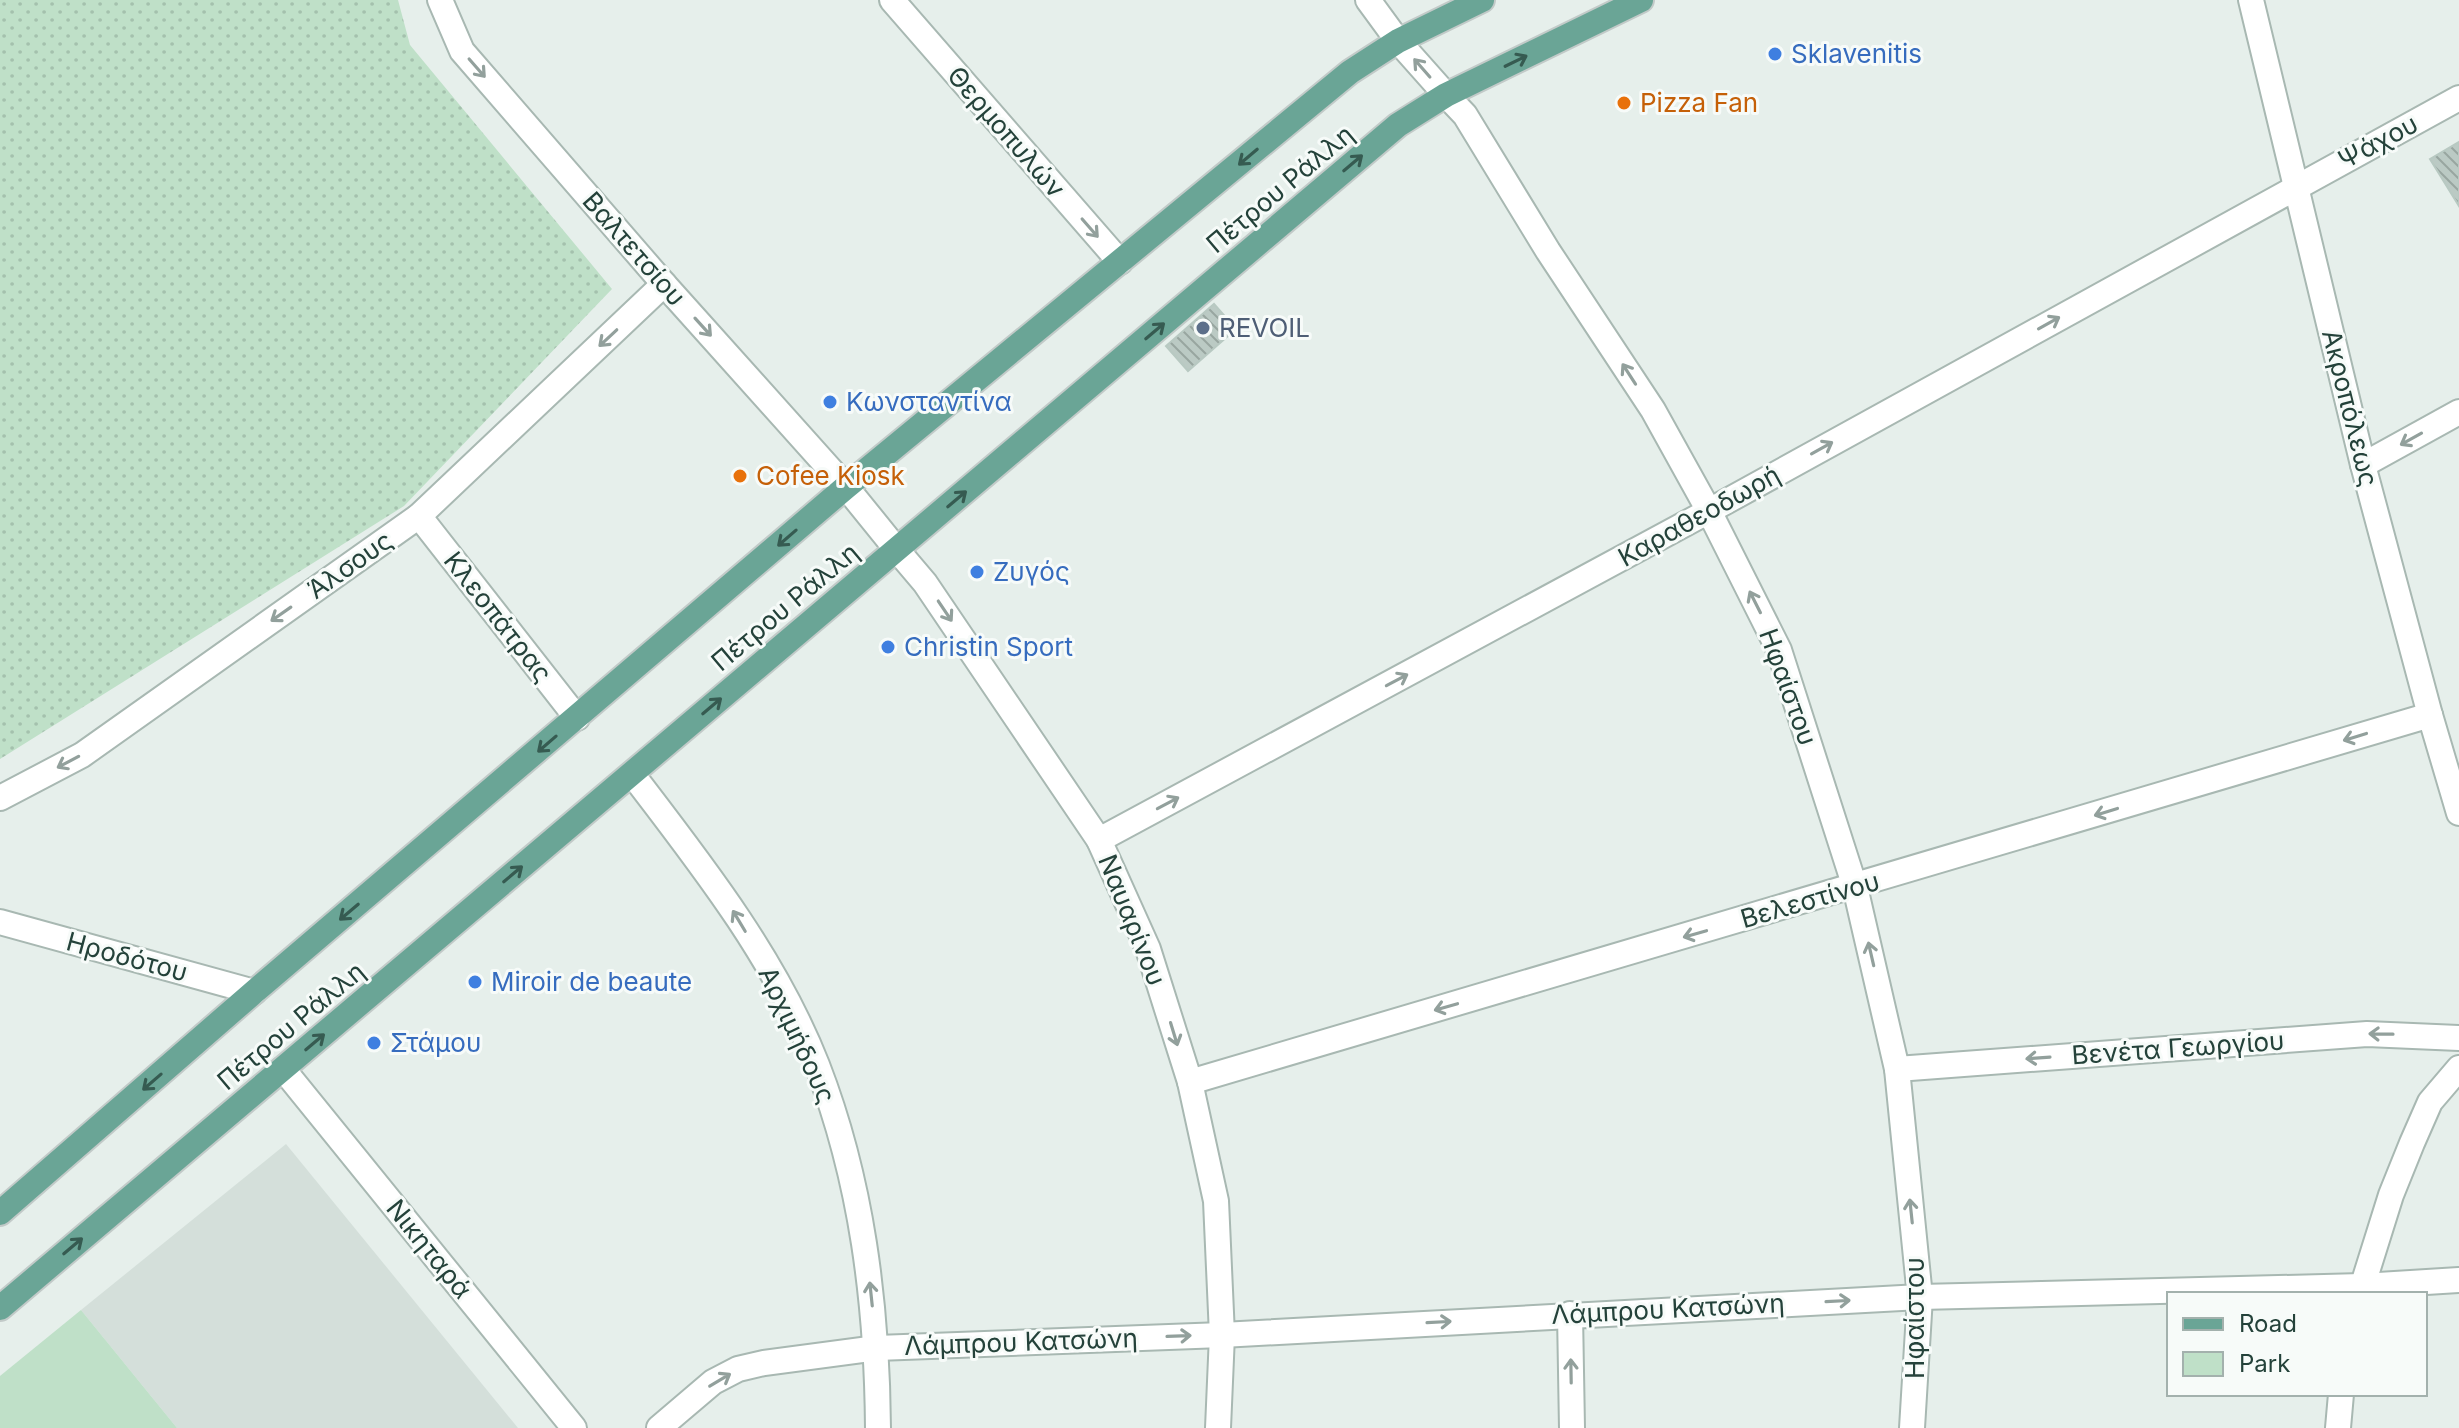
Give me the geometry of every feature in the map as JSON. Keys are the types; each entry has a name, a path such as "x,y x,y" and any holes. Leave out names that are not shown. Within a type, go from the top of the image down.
{"main road":[{"name":"Πέτρου Ράλλη","path":"0,1213 846,487 1350,72 1398,41 1482,0"},
{"name":"Πέτρου Ράλλη","path":"0,1308 1398,125 1446,95 1641,0"}],"street":[{"name":"Βαλτετσίου","path":"440,0 462,51 664,284 846,487"},
{"name":"Θερμοπυλών","path":"892,0 1120,262"},
{"name":"Ηφαίστου","path":"1368,0 1398,41 1465,115 1548,251 1653,410 1709,511 1779,650 1855,887 1897,1069 1920,1297 1912,1428"},
{"name":"Ακροπόλεως","path":"2251,0 2363,465 2430,715 2452,759 2459,813"},
{"name":"Ψάχου","path":"2296,186 2459,98"},
{"name":"Καραθεοδωρή","path":"1099,840 1709,511 2296,186"},
{"name":"Άλσους","path":"0,798 82,755 419,516 664,284"},
{"path":"2363,465 2459,412"},
{"name":"Ναυαρίνου","path":"846,487 925,583 1099,840 1148,949 1190,1082 1216,1201 1222,1335 1218,1428"},
{"name":"Κλεοπάτρας","path":"419,516 577,718"},
{"name":"Βελεστίνου","path":"1190,1082 2430,715"},
{"name":"Αρχιμήδους","path":"632,774 723,894 773,976 816,1064 846,1154 867,1252 877,1348 878,1428"},
{"name":"Ηροδότου","path":"0,922 254,992"},
{"name":"Βενέτα Γεωργίου","path":"1897,1069 2367,1034 2459,1038"},
{"path":"2361,1290 2391,1195 2430,1102 2459,1068"},
{"name":"Νικηταρά","path":"283,1069 574,1428"},
{"name":"Λάμπρου Κατσώνη","path":"2235,1292 2361,1290 2459,1280"},
{"name":"Λάμπρου Κατσώνη","path":"659,1428 713,1382 738,1369 877,1348 1222,1335 1920,1297 2167,1293"},
{"path":"1570,1314 1572,1428"},
{"path":"2338,1428 2340,1397"}],"shaded area":[{"path":"286,1144 518,1428 177,1428 81,1310"}],"green space":[{"path":"0,0 398,0 410,45 612,289 404,506 0,759"},
{"path":"81,1310 177,1428 0,1428 0,1376"}],"building":[{"path":"2459,142 2459,206 2430,159"},
{"path":"1214,304 1236,329 1188,371 1166,346"}],"place":[{"name":"Sklavenitis","path":"1775,54"},
{"name":"Pizza Fan","path":"1624,103"},
{"name":"REVOIL","path":"1203,328"},
{"name":"Κωνσταντίνα","path":"830,402"},
{"name":"Cofee Kiosk","path":"740,476"},
{"name":"Ζυγός","path":"977,572"},
{"name":"Christin Sport","path":"888,647"},
{"name":"Miroir de beaute","path":"475,982"},
{"name":"Στάμου","path":"374,1043"}]}
